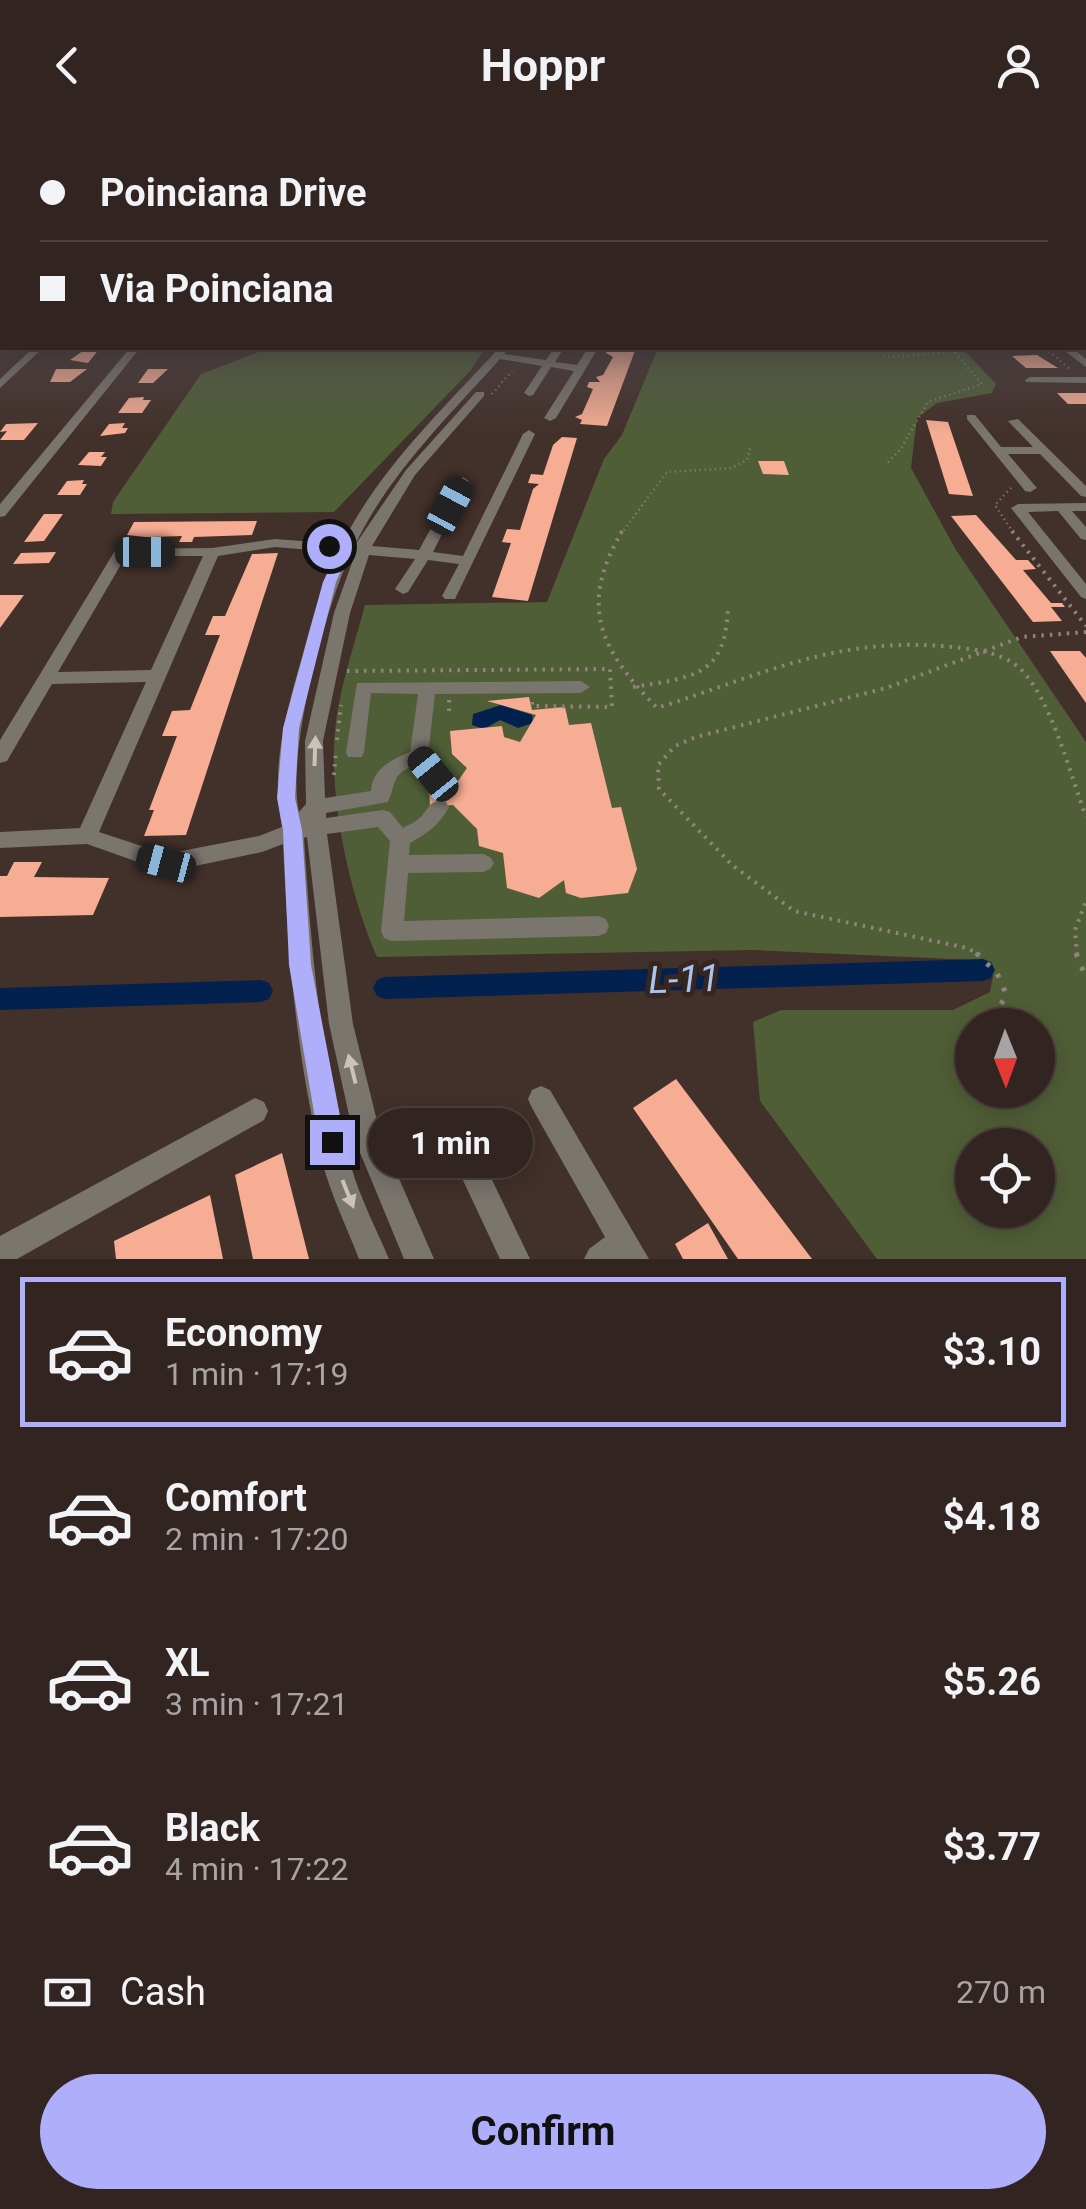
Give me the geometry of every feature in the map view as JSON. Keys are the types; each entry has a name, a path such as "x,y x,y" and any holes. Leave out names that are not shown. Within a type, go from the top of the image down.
{"street":[{"path":"0,385 36,350"},
{"path":"0,513 133,350"},
{"path":"528,392 558,350"},
{"path":"550,418 592,350"},
{"path":"418,1259 368,1138 341,1024 315,818 314,741 355,548 382,485 508,352 546,366 580,369"},
{"path":"1030,380 1084,380"},
{"path":"971,417 1030,488"},
{"path":"1014,420 1086,493"},
{"path":"450,596 530,434"},
{"path":"998,451 1044,450"},
{"path":"403,589 463,481"},
{"path":"1060,507 1086,536"},
{"path":"1086,507 1018,508 1086,594"},
{"path":"0,756 121,552 212,552 275,543 468,560"},
{"path":"355,548 330,582 291,728 286,798 293,830 300,965 327,1119 338,1169 374,1259"},
{"path":"87,836 212,552"},
{"path":"46,678 156,676"},
{"path":"355,752 363,687 581,687"},
{"path":"427,688 418,756 437,784"},
{"path":"0,840 87,836 166,863 262,844 315,818 380,797 381,784 396,765 418,756"},
{"path":"400,839 426,825 439,806"},
{"path":"315,818 383,818 400,839 392,931 598,926"},
{"path":"398,864 483,862"},
{"path":"540,1098 629,1250 599,1259"},
{"path":"0,1252 255,1111"},
{"path":"459,1142 516,1259"}],"path":[{"path":"883,357 947,350"},
{"path":"888,462 902,452 922,407 938,396 982,384 953,350"},
{"path":"1048,350 1084,380"},
{"path":"751,445 747,460 732,468 667,472 643,500 606,559 597,595 597,628 604,647 633,687 657,708 790,660 948,646 984,651 1019,668 1052,728 1086,817"},
{"path":"633,687 694,676 720,659 727,646 728,606"},
{"path":"998,1008 1008,996 1001,973 984,956 967,948 794,911 732,865 658,789 658,765 675,746 696,737 886,688 1022,637 1086,632"},
{"path":"344,671 610,669 612,708 532,706 531,697"},
{"path":"1086,902 1078,913 1073,939 1086,978"}],"green space":[{"path":"264,350 484,350 471,370 334,512 111,514 113,502 201,374"},
{"path":"657,350 964,350 996,384 992,393 937,403 917,418 911,468 956,550 1086,742 1086,1259 877,1259 760,1101 753,1022 781,1010 955,1009 955,1108 1055,1108 1055,1008 957,1008 990,992 993,976 975,960 752,950 377,957 348,869 334,769 338,709 365,605 547,602 604,459 622,435"}],"water":[{"path":"501,705 532,715 533,723 518,728 500,720 484,729 472,725 473,714"}],"building":[{"path":"84,350 98,350 88,363 70,360"},
{"path":"635,350 607,426 580,424 582,420 575,417 582,414 593,389 587,387 589,382 600,382 596,377 603,375 613,357 606,353"},
{"path":"1037,355 1058,368 1026,368 1012,356"},
{"path":"56,369 87,369 70,382 50,382"},
{"path":"148,369 168,369 153,383 138,383"},
{"path":"1057,393 1086,393 1086,404 1068,404"},
{"path":"144,397 143,400 151,400 142,413 118,413 129,398"},
{"path":"926,420 948,422 973,496 949,494"},
{"path":"38,423 24,440 0,440 7,431 0,432 6,424"},
{"path":"125,423 125,433 100,436 109,424"},
{"path":"562,437 577,438 528,601 492,597 511,543 502,542 507,529 520,530 533,489 539,484 528,483 531,474 543,475 553,445"},
{"path":"89,452 105,452 101,457 107,457 101,466 78,465"},
{"path":"758,461 784,461 789,475 763,474"},
{"path":"84,480 82,484 87,484 80,495 57,495 67,481"},
{"path":"44,514 63,514 44,541 24,542"},
{"path":"976,515 1016,560 1028,560 1036,569 1023,570 1051,603 1062,603 1065,607 1051,607 1062,621 1033,622 951,516"},
{"path":"257,521 252,535 194,537 192,542 179,542 182,536 143,541 145,537 127,535 134,522"},
{"path":"56,552 49,563 13,564 21,553"},
{"path":"278,553 186,835 144,836 154,810 149,810 177,736 162,736 172,711 190,710 220,635 205,635 213,616 225,616 252,554"},
{"path":"0,595 24,595 0,628"},
{"path":"1050,651 1080,651 1086,658 1086,703"},
{"path":"529,697 532,710 565,707 569,725 591,723 612,808 621,807 637,869 628,893 581,898 566,893 564,880 539,898 507,888 503,853 479,846 477,829 453,805 430,807 429,784 458,781 467,768 452,754 450,731 502,726 504,737 520,742 536,715 487,701"},
{"path":"14,862 42,862 34,877 109,878 93,915 0,917 0,876 7,876"},
{"path":"676,1079 812,1259 738,1259 633,1108"},
{"path":"282,1153 309,1259 253,1259 235,1175"},
{"path":"210,1195 223,1259 116,1259 114,1241"},
{"path":"708,1223 728,1259 683,1259 675,1244"}],"waterway":[{"name":"L-11","path":"385,988 983,970"},
{"name":"L-11","path":"0,999 261,991"}],"route":[{"path":"329,546 346,547 330,582 291,728 286,798 293,830 300,965 332,1142"}]}
